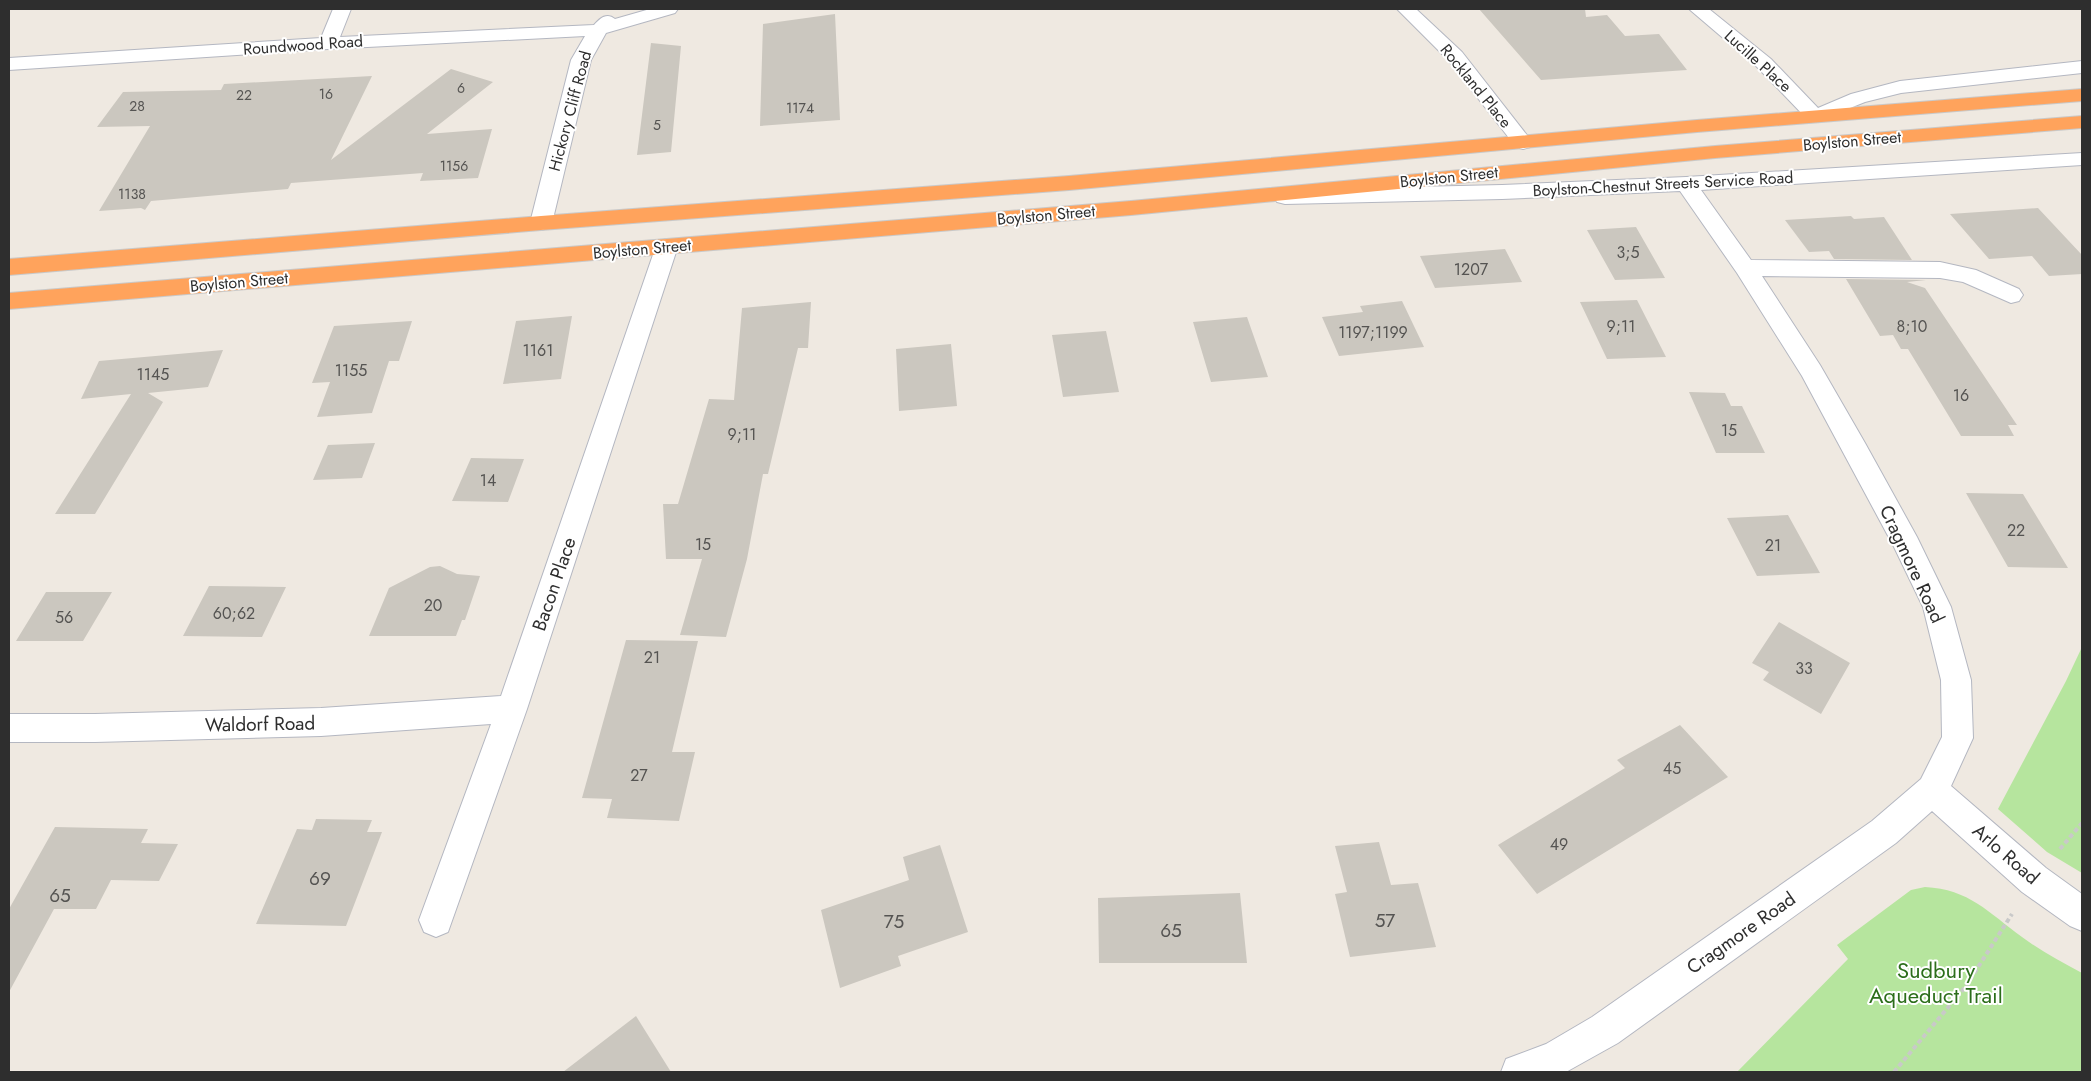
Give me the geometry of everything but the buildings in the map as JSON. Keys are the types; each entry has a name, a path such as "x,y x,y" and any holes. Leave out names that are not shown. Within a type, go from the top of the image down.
{"highway":[{"name":"Boylston Street","path":"9,267 541,223 1088,181 1815,116 2082,96"},
{"name":"Boylston Street","path":"9,301 1242,198 1715,152 2082,122"}],"street":[{"path":"328,43 342,9"},
{"name":"Hickory Cliff Road","path":"541,223 582,60 597,30 618,9"},
{"name":"Roundwood Road","path":"9,64 328,43 597,30 669,9"},
{"name":"Rockland Place","path":"1406,9 1455,56 1523,143"},
{"name":"Lucille Place","path":"1698,9 1764,63 1815,116"},
{"path":"1815,116 1858,98 1893,89 2082,67"},
{"name":"Boylston-Chestnut Streets Service Road","path":"1242,198 1476,193 1686,184 2082,159"},
{"name":"Cragmore Road","path":"1519,1072 1556,1058 1605,1030 1884,832 1932,790 1958,738 1956,680 1937,607 1856,450 1811,371 1745,268 1686,184"},
{"name":"Bacon Place","path":"436,920 512,709 667,246"},
{"path":"1745,268 1940,270 1968,275 2011,295"},
{"name":"Waldorf Road","path":"9,728 96,728 321,722 512,709"},
{"name":"Arlo Road","path":"1932,790 2034,880 2082,914"}],"path":[{"path":"1894,1072 1966,986 2034,880 2082,823"}],"green space":[{"path":"2082,647 2082,873 2047,852 1998,809"},
{"name":"Sudbury Aqueduct Trail","path":"1925,887 1954,892 1966,897 2036,947 2082,973 2082,1072 1737,1072 1848,959 1837,945 1911,890"}]}
